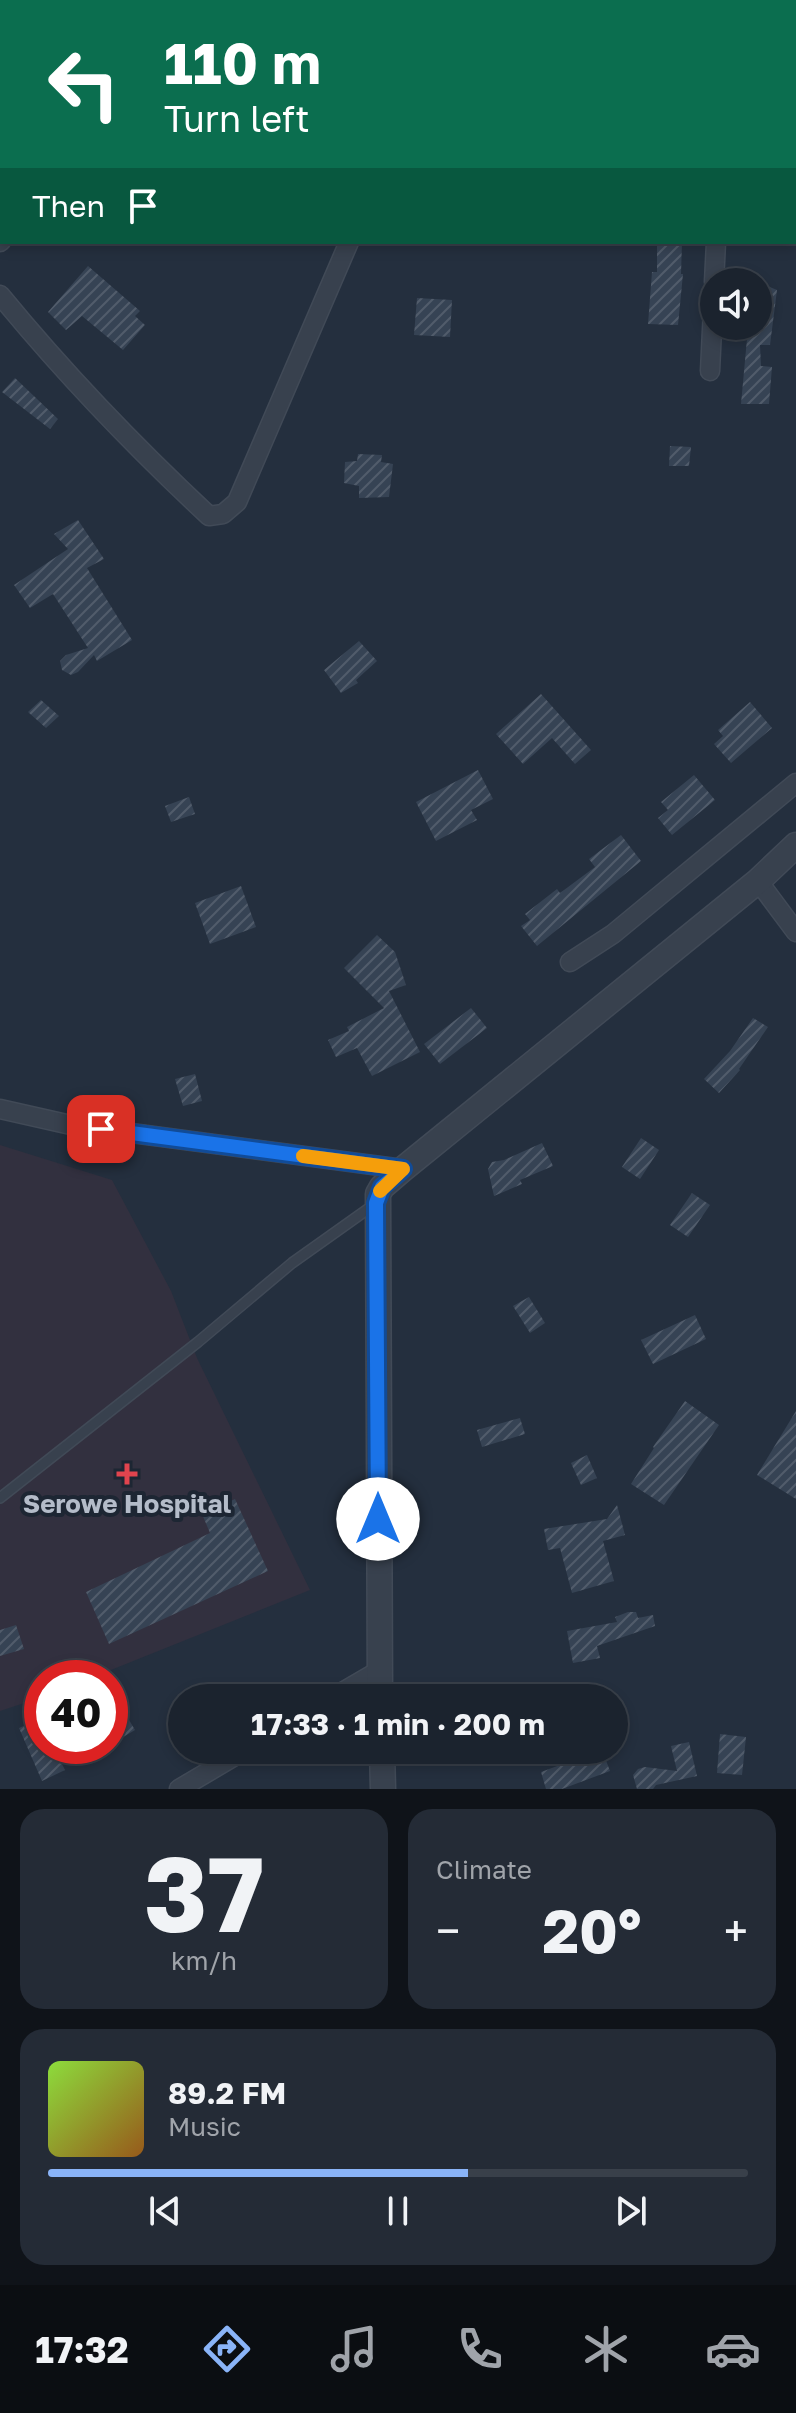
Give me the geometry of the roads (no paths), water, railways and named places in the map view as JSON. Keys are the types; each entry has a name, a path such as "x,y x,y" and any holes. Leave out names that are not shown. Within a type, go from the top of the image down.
{"street":[{"path":"0,295 74,381 186,494 209,516 223,514 237,502 348,244"},
{"path":"715,268 716,244"},
{"path":"710,371 711,340"},
{"path":"570,962 613,934 796,783"},
{"path":"380,1684 376,1203 382,1187 758,881 796,845"},
{"path":"758,881 796,932"},
{"path":"0,1109 71,1125 403,1169"},
{"path":"356,1684 380,1670"},
{"path":"179,1789 221,1764"},
{"path":"382,1764 383,1789"}],"lane":[{"path":"0,1498 198,1342 292,1263 376,1203"}],"place":[{"name":"Serowe Hospital","path":"127,1474"}]}
